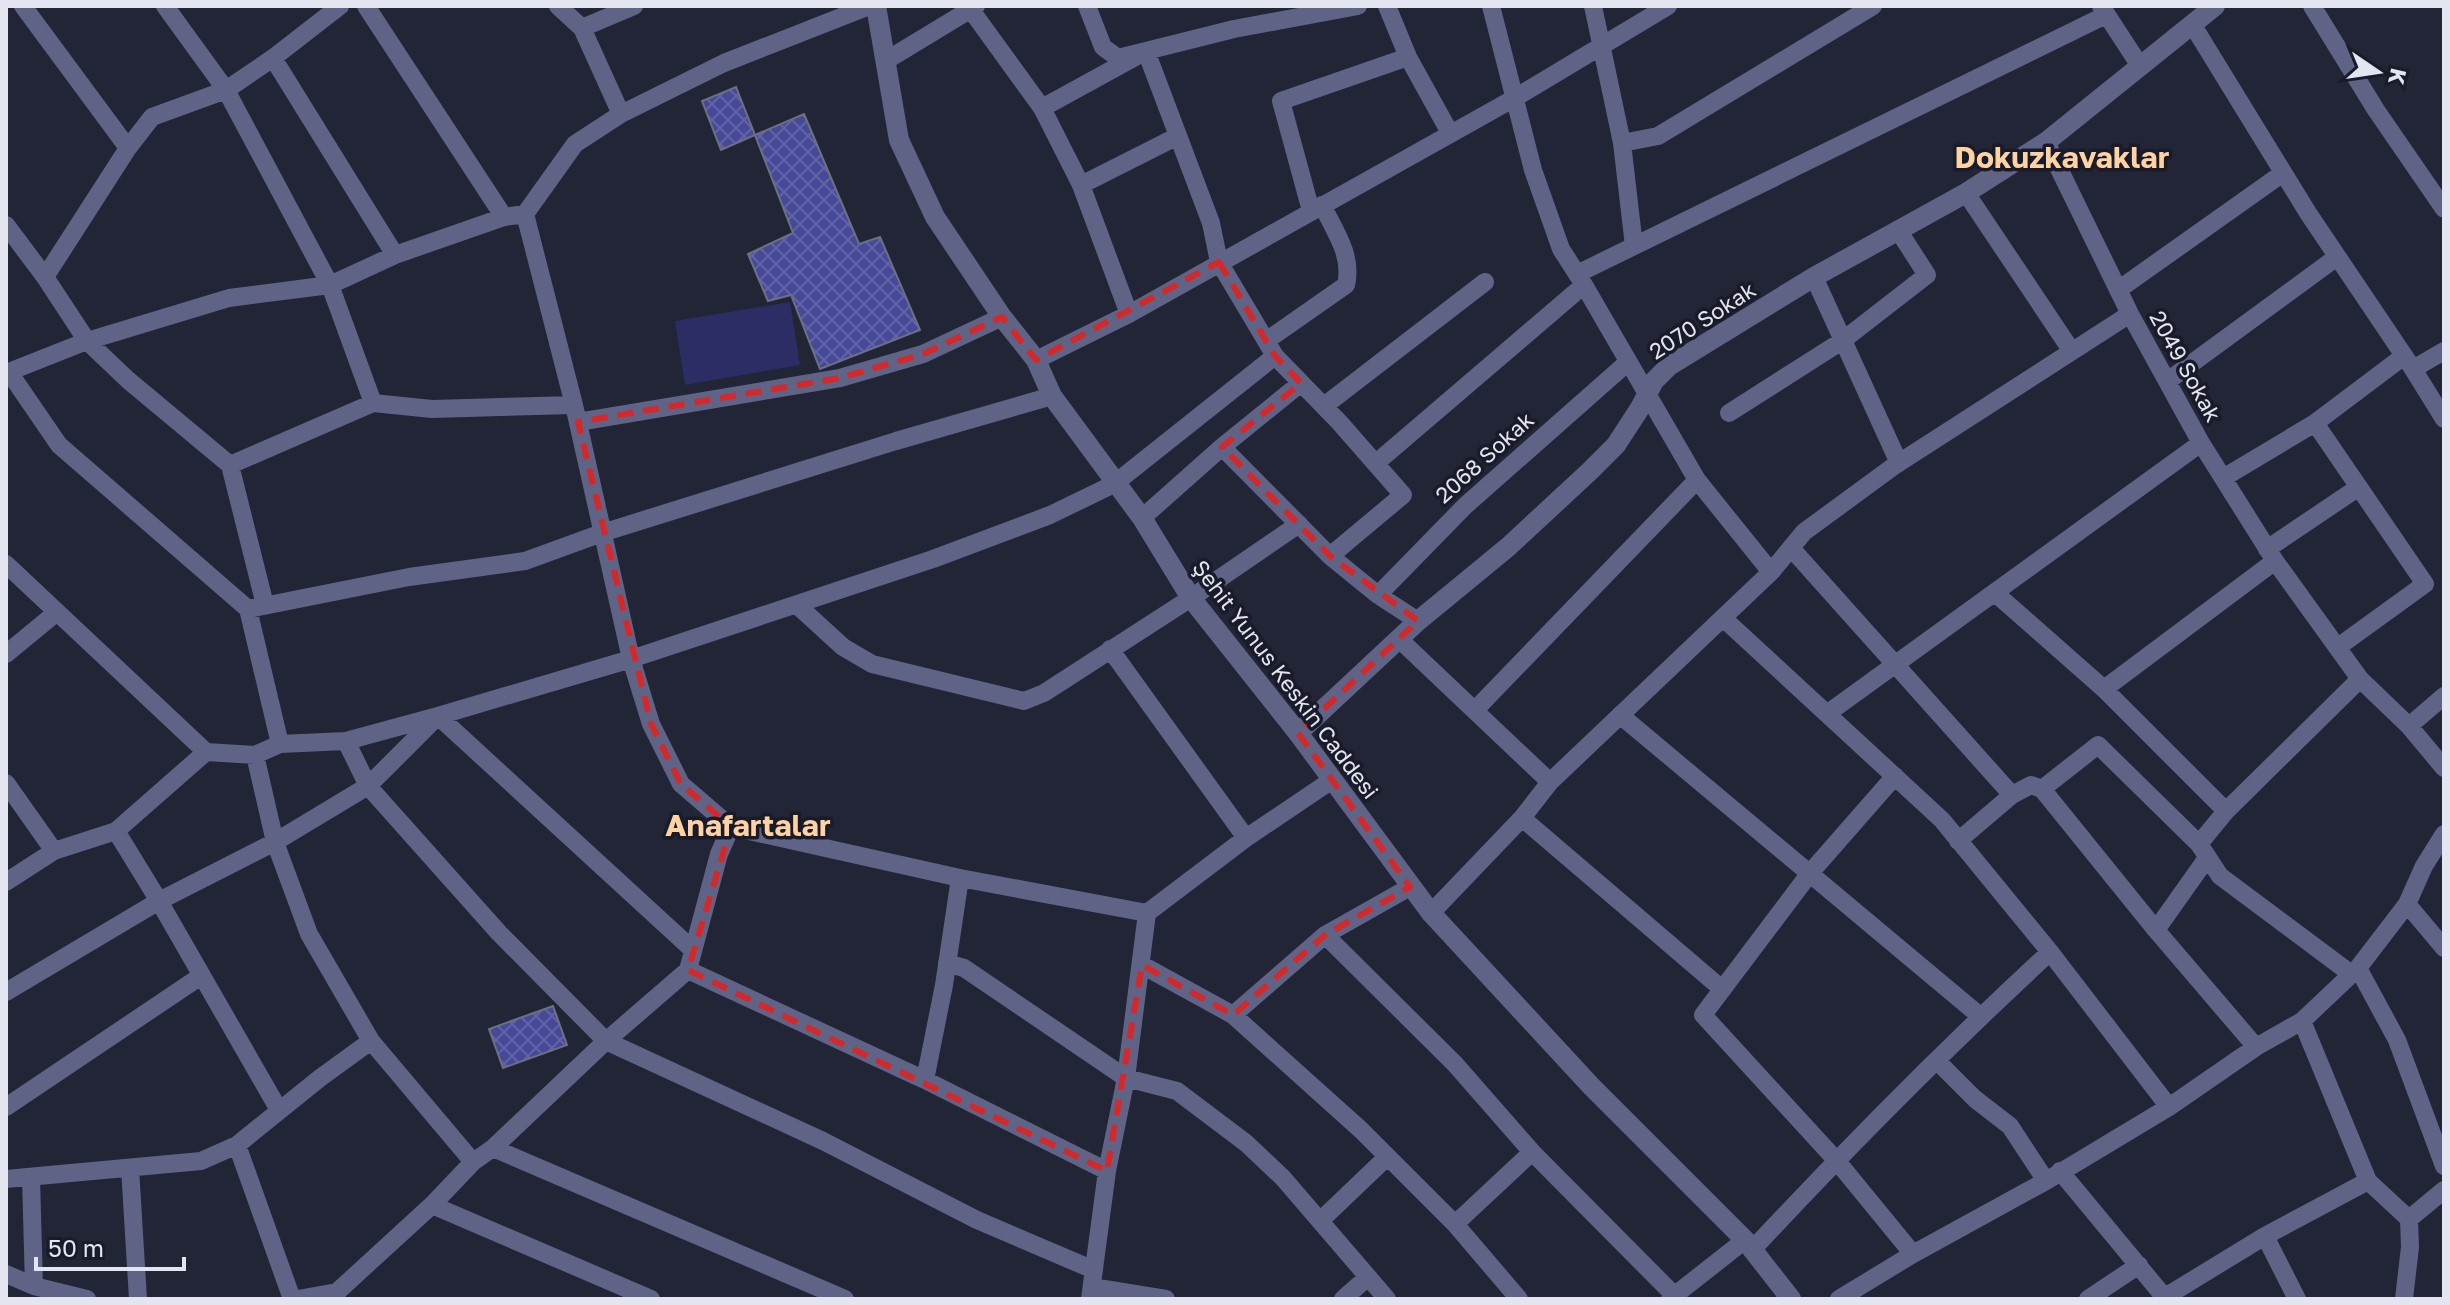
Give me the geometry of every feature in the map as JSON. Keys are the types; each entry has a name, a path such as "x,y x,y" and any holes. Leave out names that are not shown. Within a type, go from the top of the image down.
{"street":[{"path":"23,6 128,148"},
{"path":"165,6 226,90 330,285 373,403"},
{"path":"45,277 128,148 152,117 226,90 340,6"},
{"path":"366,6 504,217"},
{"path":"558,6 582,28 621,114"},
{"path":"582,28 634,6"},
{"path":"257,607 59,445 8,373 87,341 229,298 330,285 395,255 504,217 525,214 575,144 621,114 724,63 869,6"},
{"name":"Şehit Yunus Keskin Caddesi","path":"876,6 899,140 935,217 1002,317 1036,360 1052,396 1142,518 1191,598 1298,733 1431,913 1591,1086 1749,1245 1791,1299"},
{"path":"1087,6 1103,47 1118,58 1315,10 1358,6"},
{"path":"1387,6 1408,57 1450,133"},
{"path":"1491,6 1533,170 1561,249 1697,480 1771,572"},
{"path":"1593,6 1622,143 1634,246"},
{"path":"1036,360 1129,314 1513,99 1668,6"},
{"path":"1622,143 1658,136 1873,6"},
{"path":"2046,142 2215,6"},
{"path":"2312,6 2376,110 2444,209"},
{"path":"887,60 973,8 1042,108 1081,185 1129,314"},
{"path":"1376,463 1580,279 1634,246 2104,11 2140,66"},
{"path":"2192,24 2283,173 2444,419"},
{"path":"1042,108 1146,51"},
{"path":"1146,51 1211,223 1219,262 1271,348 1403,495 1330,556"},
{"path":"6,564 206,752 255,755 280,744 346,741 438,716 631,659 933,559 1050,515 1114,484 1346,285 1350,269 1346,254 1316,208 1281,101 1408,57"},
{"path":"273,58 395,255"},
{"path":"1081,185 1178,136"},
{"name":"2070 Sokak","path":"1298,733 1418,621 1508,547 1590,471 1616,445 1654,381 1669,366 1814,277 1966,193 2046,142"},
{"name":"2049 Sokak","path":"2046,142 2130,314 2201,443 2271,555 2360,679 2409,726 2444,768"},
{"path":"2118,290 2283,173"},
{"path":"1966,193 2071,350"},
{"path":"525,214 576,414 631,659 651,724 681,784 731,827 960,878 1147,913"},
{"path":"6,225 87,341 128,380 230,465 280,744"},
{"path":"1729,413 1842,341 1927,275 1898,230"},
{"path":"2169,380 2337,257"},
{"path":"1814,277 1899,463"},
{"path":"1324,406 1485,282"},
{"path":"1431,913 1522,818 1550,782 1771,572 1804,532 1899,463 2130,314"},
{"path":"230,465 373,403 432,409 576,414 840,378 923,354 1002,317"},
{"path":"2223,478 2409,363 2444,351"},
{"name":"2068 Sokak","path":"1378,595 1465,506 1628,362"},
{"path":"1142,518 1301,383"},
{"path":"257,607 409,577 525,561 602,533 1052,396"},
{"path":"2315,423 2425,584 2338,647"},
{"path":"1828,713 2201,443"},
{"path":"1222,447 1330,556 1378,595 1418,621"},
{"path":"1475,710 1697,480"},
{"path":"2104,689 2359,487"},
{"path":"797,605 843,647 872,664 1024,701 1044,693 1299,524"},
{"path":"1791,548 2012,795"},
{"path":"1995,593 2104,689 2226,811"},
{"path":"6,654 57,612"},
{"path":"1723,618 1942,820 2050,952 2169,1107"},
{"path":"1399,639 1550,782"},
{"path":"1110,649 1246,838"},
{"path":"2156,930 2226,811 2360,679"},
{"path":"2409,726 2444,696"},
{"path":"1620,715 1980,1016"},
{"path":"6,992 159,901 275,842 368,786 438,716"},
{"path":"438,716 693,950"},
{"path":"346,741 368,786 499,933 606,1041 823,1141 977,1220 1092,1285 1166,1299"},
{"path":"2042,789 2098,745 2203,851 2220,876 2354,971 2397,1040 2444,1166"},
{"path":"6,882 54,851 116,831 206,752"},
{"path":"255,755 275,842 309,934 371,1041 473,1162"},
{"path":"1895,776 1810,873 1703,1015 1836,1160 1913,1254"},
{"path":"1092,1285 1107,1171 1126,1078 1147,913 1246,838 1332,780"},
{"path":"6,783 54,851"},
{"path":"1958,841 2012,795 2031,785 2042,789 2256,1047"},
{"path":"1522,818 1722,989"},
{"path":"298,1299 341,1297 473,1162 493,1148 606,1041 688,970 719,854 731,827"},
{"path":"116,831 279,1110"},
{"path":"1839,1299 2169,1107 2256,1047 2302,1021 2354,971 2407,904 2424,866 2444,834"},
{"path":"925,1080 960,878"},
{"path":"1233,1015 1325,935 1410,887"},
{"path":"2407,904 2444,948"},
{"path":"1325,935 1455,1064 1532,1152 1672,1297 1749,1245 1938,1062 1980,1016 2050,952"},
{"path":"947,963 964,968 1126,1078 1177,1091 1200,1107 1264,1160 1387,1299"},
{"path":"1142,965 1233,1015 1455,1224 1519,1299"},
{"path":"688,970 925,1080 1107,1171"},
{"path":"6,1107 201,976"},
{"path":"2302,1021 2368,1181 2409,1219 2410,1247 2404,1299"},
{"path":"6,1179 201,1161 237,1145 371,1041"},
{"path":"1938,1062 1975,1099 2010,1126 2166,1298 2265,1236 2368,1181"},
{"path":"237,1145 292,1299"},
{"path":"493,1148 845,1299"},
{"path":"1455,1224 1532,1152"},
{"path":"1320,1221 1387,1157"},
{"path":"130,1168 138,1299"},
{"path":"31,1178 34,1286"},
{"path":"2409,1219 2444,1190"},
{"path":"432,1205 651,1299"},
{"path":"2265,1236 2297,1299"},
{"path":"2088,1299 2139,1265"},
{"path":"6,1274 34,1286 87,1299"},
{"path":"1343,1299 1368,1277"}],"highlighted area":[{"path":"1219,262 1275,356 1301,383 1222,447 1330,556 1418,621 1298,733 1410,887 1325,935 1233,1015 1142,965 1107,1171 688,970 731,827 681,784 651,724 578,422 840,378 923,354 1002,317 1036,360"}],"shaded area":[{"path":"790,302 800,365 685,385 675,321"}],"building":[{"path":"736,87 755,135 721,150 702,101"},
{"path":"804,114 859,244 880,237 920,330 820,369 791,295 768,301 748,254 793,233 755,135"},
{"path":"553,1006 567,1045 503,1068 489,1029"}],"district":[{"name":"Dokuzkavaklar","path":"2062,157"},
{"name":"Anafartalar","path":"748,825"}]}
